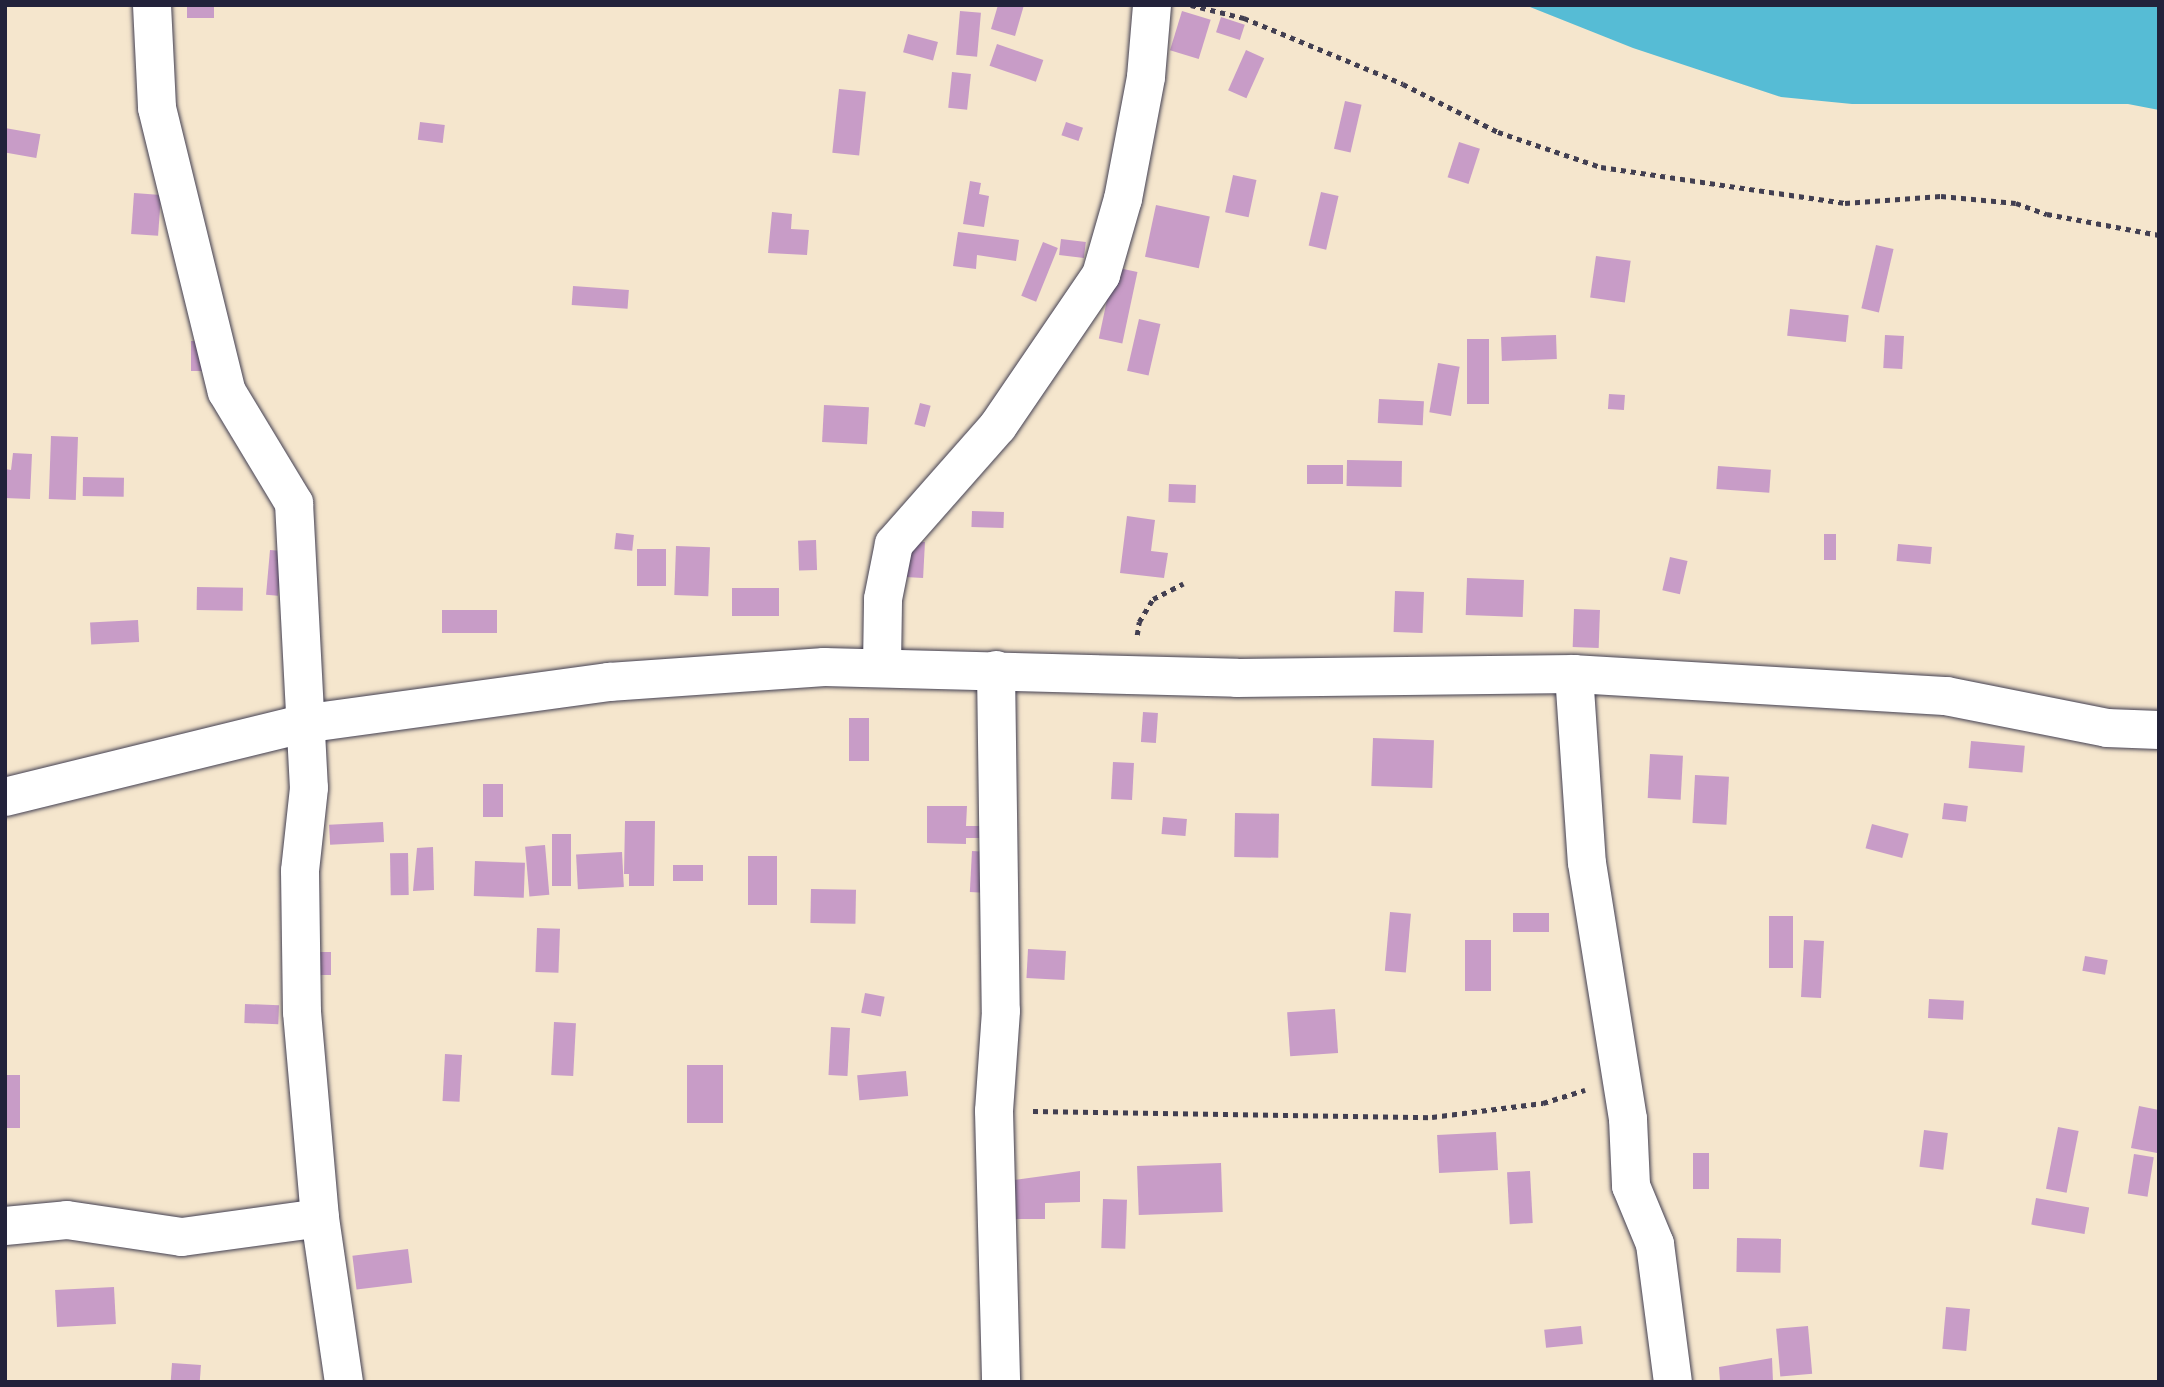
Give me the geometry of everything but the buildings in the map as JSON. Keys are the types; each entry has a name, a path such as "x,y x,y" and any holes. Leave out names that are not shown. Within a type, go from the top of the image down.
{"street":[{"path":"152,5 158,108 227,392 293,503 302,724 309,788 300,872 302,1012 320,1219 344,1382"},
{"path":"882,666 883,600 894,544 998,426 1101,275 1123,199 1146,76 1152,5"},
{"path":"5,797 302,724 608,682 882,666 1237,678 1574,674 1946,696 2107,728 2159,730"},
{"path":"996,670 1001,1011 994,1111 1001,1382"},
{"path":"1574,674 1587,863 1628,1119 1631,1186 1655,1244 1673,1382"},
{"path":"5,1226 67,1220 181,1237 320,1219"}],"path":[{"path":"1191,5 1244,18 1404,84 1498,132 1601,167 1845,203 1941,196 2016,203 2047,214 2159,235"},
{"path":"1136,675 1139,622 1153,599 1183,584"},
{"path":"994,1111 1432,1117 1543,1103 1621,1079"}],"water":[{"path":"1525,5 2159,5 2159,110 2128,104 1852,104 1781,97 1633,48"}]}
